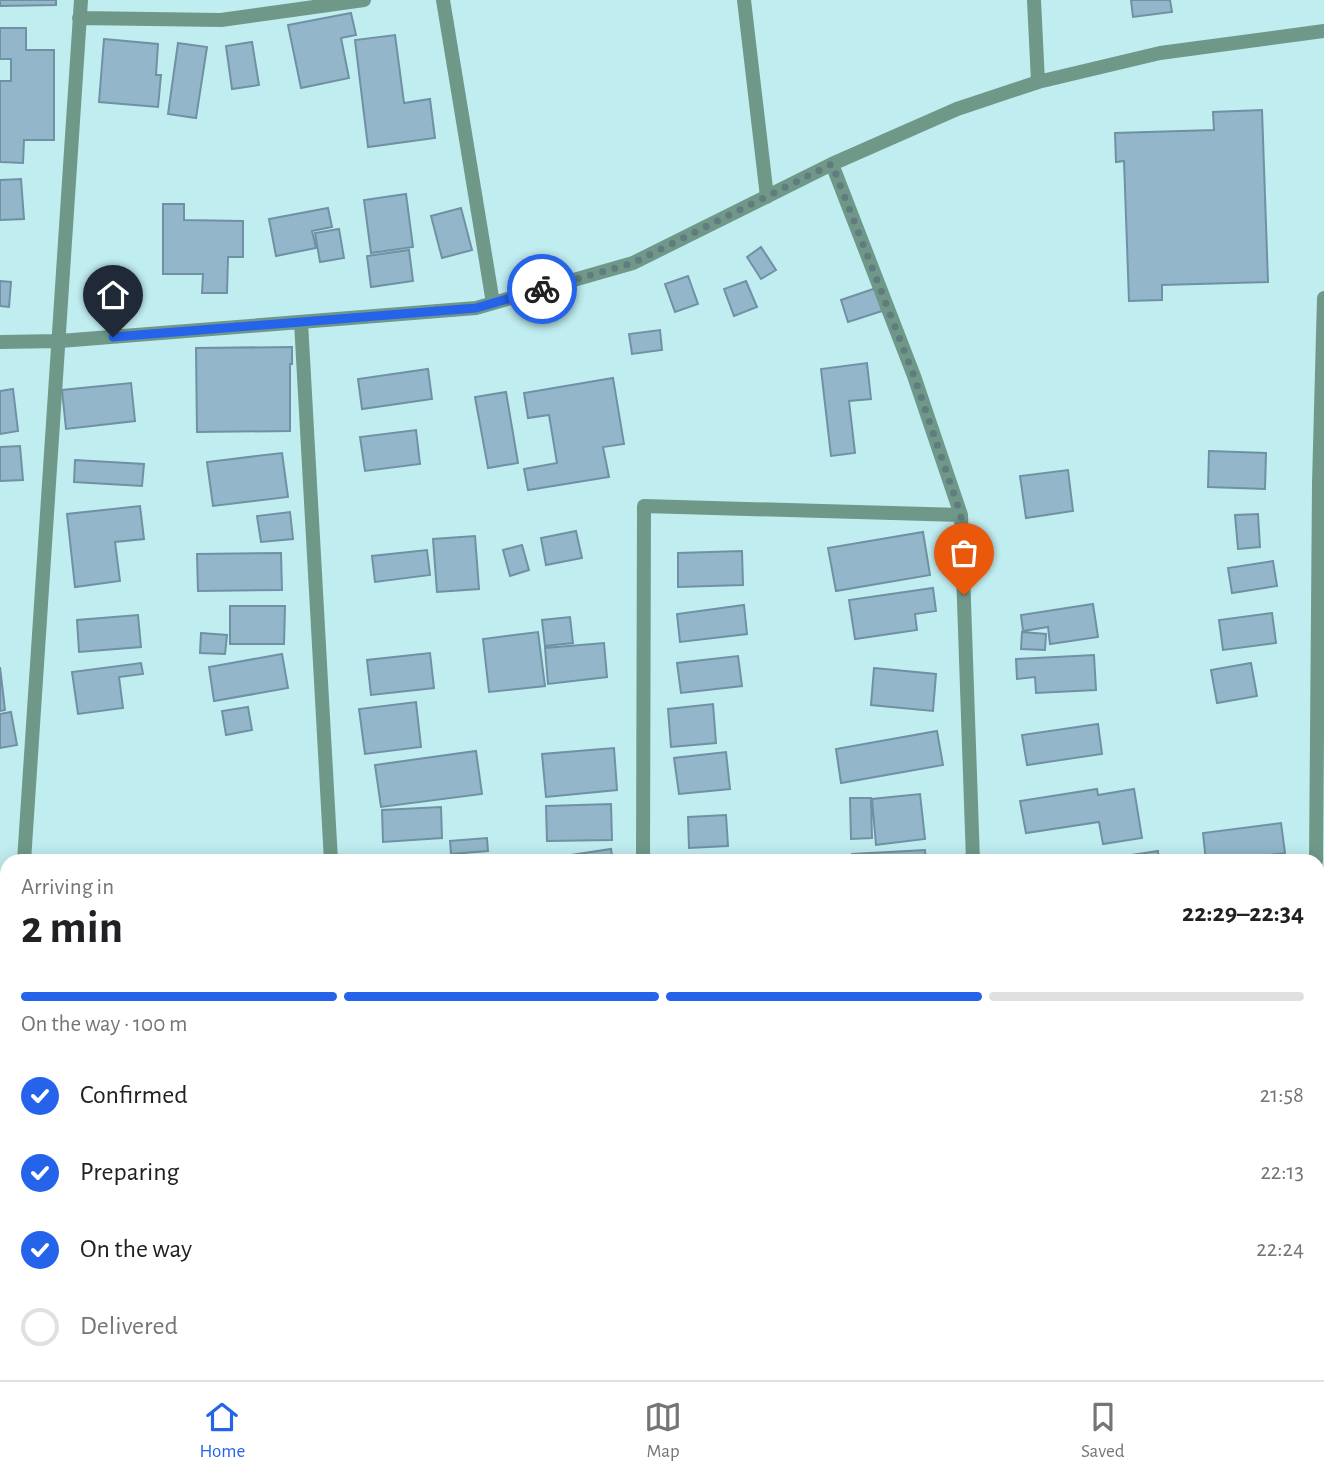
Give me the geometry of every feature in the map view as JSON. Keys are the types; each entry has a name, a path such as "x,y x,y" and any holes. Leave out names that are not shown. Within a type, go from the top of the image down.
{"street":[{"path":"24,854 81,0"},
{"path":"79,18 221,20 364,0"},
{"path":"443,0 494,303"},
{"path":"744,0 767,197"},
{"path":"1034,0 1038,82"},
{"path":"0,342 60,341 476,308 633,263 832,164 957,108 1038,82 1160,53 1324,31"},
{"path":"832,164 914,376 961,515 973,854"},
{"path":"1316,854 1324,298"},
{"path":"301,322 331,854"},
{"path":"643,854 644,506 961,515"}],"building":[{"path":"0,0 56,0 56,5 0,6"},
{"path":"1131,0 1170,0 1172,12 1133,17"},
{"path":"351,13 356,35 341,38 349,78 301,88 288,25"},
{"path":"0,28 26,28 26,50 54,50 54,140 24,140 23,163 0,162 0,81 11,81 11,59 0,59"},
{"path":"395,35 404,103 430,99 435,138 368,147 355,40"},
{"path":"104,39 158,44 156,75 161,75 158,107 99,102"},
{"path":"252,42 259,85 232,89 226,46"},
{"path":"178,43 207,47 196,118 168,114"},
{"path":"1262,110 1268,282 1162,285 1162,300 1129,301 1124,161 1116,162 1115,133 1214,130 1213,112"},
{"path":"21,179 24,219 0,220 0,180"},
{"path":"406,194 413,247 371,253 364,200"},
{"path":"163,204 184,204 184,220 243,221 243,257 228,257 227,293 202,293 203,274 163,274"},
{"path":"328,208 332,227 312,231 316,248 276,256 269,219"},
{"path":"461,208 472,250 442,258 431,216"},
{"path":"339,229 344,258 320,262 315,233"},
{"path":"761,247 776,270 761,279 747,257"},
{"path":"409,250 413,281 371,287 367,256"},
{"path":"688,276 698,304 675,312 665,284"},
{"path":"0,281 11,282 9,307 0,306"},
{"path":"746,281 757,307 734,316 724,289"},
{"path":"876,288 882,311 848,322 841,300"},
{"path":"660,330 662,350 632,354 629,334"},
{"path":"292,347 290,431 197,432 196,348"},
{"path":"867,363 871,399 849,401 855,453 831,456 821,369"},
{"path":"428,369 432,399 362,409 358,379"},
{"path":"613,378 624,444 603,447 609,477 528,490 524,469 557,463 549,415 528,418 524,393"},
{"path":"131,383 135,421 66,429 62,390"},
{"path":"13,389 18,431 0,434 0,391"},
{"path":"506,392 518,463 488,468 475,397"},
{"path":"416,430 420,464 365,471 360,437"},
{"path":"20,446 23,480 0,481 0,447"},
{"path":"1209,451 1266,453 1265,489 1208,487"},
{"path":"282,453 288,497 213,506 207,462"},
{"path":"75,460 144,464 142,486 74,482"},
{"path":"1068,470 1073,511 1026,518 1020,476"},
{"path":"140,506 144,539 115,542 120,581 75,587 67,514"},
{"path":"290,512 293,539 261,542 257,516"},
{"path":"1258,514 1260,547 1238,549 1235,515"},
{"path":"576,531 582,558 546,565 541,538"},
{"path":"923,532 930,575 836,591 828,548"},
{"path":"475,536 479,589 437,592 433,539"},
{"path":"522,545 529,570 510,576 503,550"},
{"path":"427,550 430,575 375,582 372,556"},
{"path":"742,551 743,585 678,587 678,553"},
{"path":"281,553 282,590 198,591 197,554"},
{"path":"1273,561 1277,586 1232,593 1228,568"},
{"path":"933,588 936,611 915,614 917,630 855,639 849,600"},
{"path":"1093,604 1098,637 1050,644 1048,627 1023,631 1021,615"},
{"path":"744,605 747,634 680,642 677,614"},
{"path":"230,606 285,606 284,644 230,644"},
{"path":"1272,613 1276,643 1223,650 1219,620"},
{"path":"138,615 141,647 79,652 77,620"},
{"path":"570,617 573,643 545,646 542,620"},
{"path":"538,632 545,686 489,692 483,639"},
{"path":"1022,632 1046,634 1045,650 1021,649"},
{"path":"201,633 227,635 225,654 200,653"},
{"path":"604,643 607,677 548,684 545,648"},
{"path":"430,653 434,688 371,695 367,660"},
{"path":"282,654 288,688 214,701 209,667"},
{"path":"1094,655 1096,690 1036,693 1035,677 1017,679 1016,659"},
{"path":"738,656 742,686 681,693 677,663"},
{"path":"141,663 143,674 119,677 123,708 78,714 72,672"},
{"path":"1251,663 1257,696 1217,703 1211,670"},
{"path":"0,667 5,710 0,711"},
{"path":"874,668 936,674 933,711 871,705"},
{"path":"416,702 421,747 365,754 359,709"},
{"path":"713,704 716,743 671,747 668,709"},
{"path":"248,707 252,730 226,735 222,711"},
{"path":"11,712 17,745 0,748 0,714"},
{"path":"1098,724 1102,754 1027,765 1022,735"},
{"path":"937,731 943,765 841,783 836,749"},
{"path":"614,748 617,790 546,797 542,754"},
{"path":"476,751 482,794 381,807 375,765"},
{"path":"726,752 730,789 679,794 674,758"},
{"path":"1097,789 1098,795 1134,789 1142,838 1103,844 1099,822 1026,833 1020,801"},
{"path":"920,794 925,839 876,845 872,799"},
{"path":"850,798 871,798 872,838 851,839"},
{"path":"611,804 612,840 547,841 546,806"},
{"path":"441,807 442,838 383,842 382,810"},
{"path":"726,815 728,846 689,848 688,817"},
{"path":"1281,823 1285,853 1205,854 1203,833"},
{"path":"487,838 488,851 451,854 450,841"},
{"path":"611,849 612,854 578,854"},
{"path":"925,850 925,854 852,854"}],"way so far":[{"path":"542,289 633,263 832,164 914,376 961,515 964,595"}],"route":[{"path":"113,337 476,308 542,289"}]}
